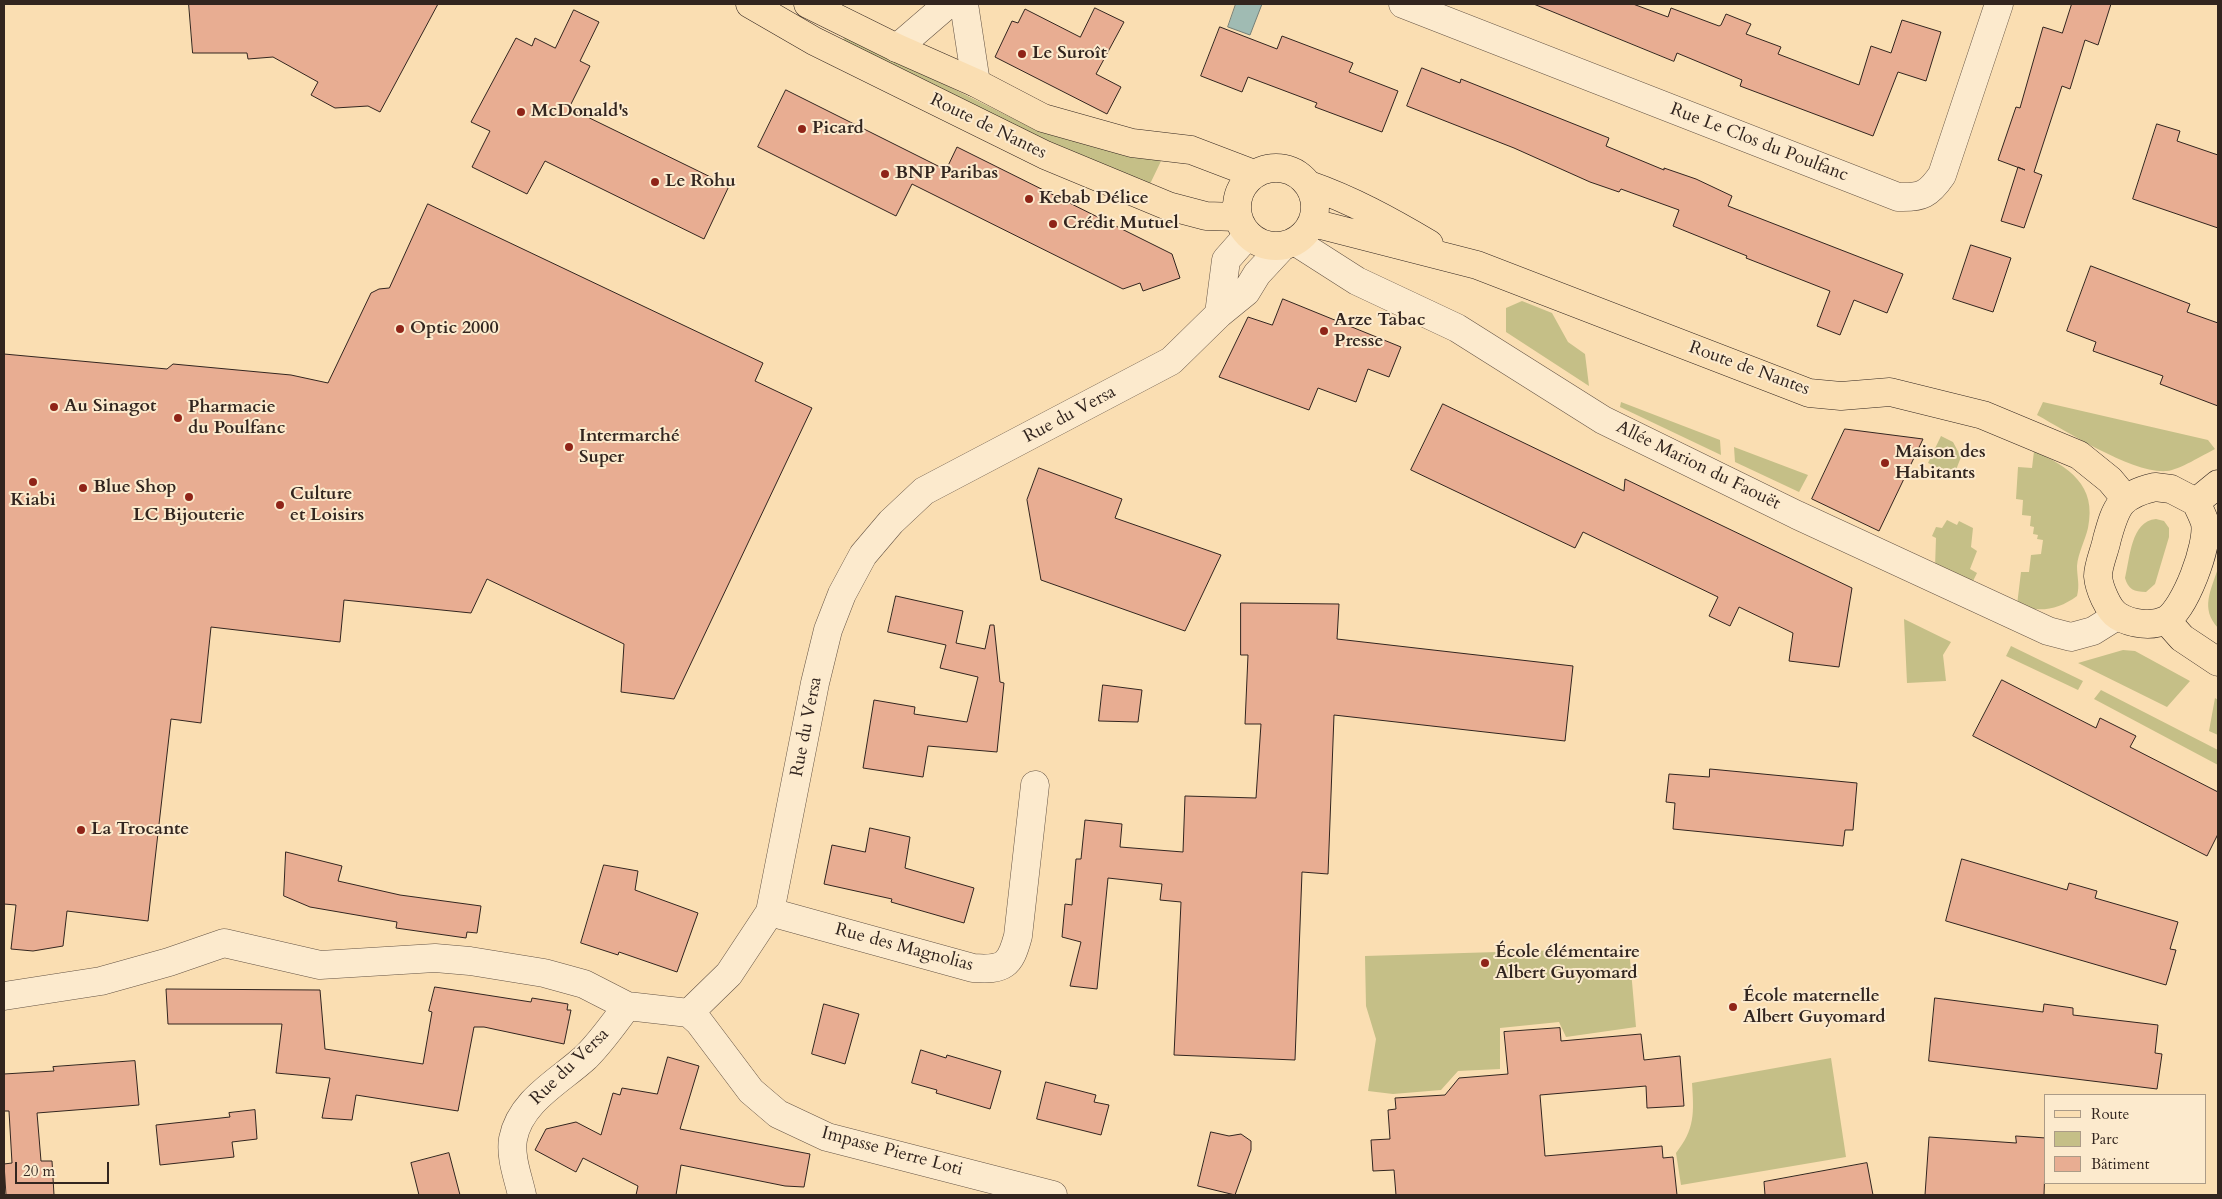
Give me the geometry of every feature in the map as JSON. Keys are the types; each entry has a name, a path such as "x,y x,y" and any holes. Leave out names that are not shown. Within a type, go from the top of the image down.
{"main road":[{"name":"Route de Nantes","path":"750,4 814,41 1045,155 1168,206 1243,226"},
{"name":"Route de Nantes","path":"808,4 897,48 976,83 1043,118 1132,142 1190,150 1254,174"},
{"path":"1265,169 1284,169 1301,176 1309,185 1314,197 1316,210 1297,237 1270,246 1257,242 1243,226 1236,205 1239,193 1254,174 1265,169"},
{"name":"Route de Nantes","path":"1309,185 1344,198 1382,216 1452,257"},
{"name":"Route de Nantes","path":"1297,237 1452,257 1810,393 1841,396 1890,392 1983,415 2079,455 2110,480 2125,498"},
{"path":"2196,502 2218,484"},
{"path":"2155,487 2171,489 2196,502 2205,524 2203,542 2190,586 2182,603 2166,620 2145,625 2117,616 2106,600 2098,575 2116,513 2125,498 2138,491 2155,487"},
{"path":"2166,620 2182,638 2218,662"}],"street":[{"path":"897,48 948,4"},
{"path":"964,4 976,83"},
{"name":"Rue Le Clos du Poulfanc","path":"1403,4 1898,197 1915,198 1927,193 1942,175 1999,4"},
{"path":"1219,314 1226,260 1243,226"},
{"name":"Rue du Versa","path":"689,1013 729,974 770,912 815,684 828,630 842,594 863,555 891,522 924,491 1171,361 1219,314 1246,292 1257,274 1297,237"},
{"name":"Allée Marion du Faouët","path":"1297,237 1357,281 1458,328 1603,420 1797,515 2048,631 2071,637 2093,630 2117,616"},
{"name":"Rue des Magnolias","path":"770,912 973,968 991,970 1004,966 1013,954 1018,936 1035,786"},
{"path":"4,996 101,981 169,962 224,943 320,965 435,958 544,972 584,984 627,1006 689,1013"},
{"name":"Rue du Versa","path":"522,1195 512,1151 516,1128 521,1118 543,1092 586,1057 627,1006"},
{"name":"Impasse Pierre Loti","path":"689,1013 699,1022 751,1091 778,1114 827,1137 1053,1195"}],"green space":[{"path":"845,35 1034,129 1162,159 1150,184 1020,131 843,41"},
{"path":"1522,301 1552,313 1568,342 1585,354 1589,386 1506,332 1506,308"},
{"path":"1621,402 1720,440 1721,455 1620,407"},
{"path":"2043,402 2208,440 2215,449 2172,470 2153,470 2137,466 2083,441 2037,415"},
{"path":"1941,436 1953,442 1961,457 1954,475 1928,463"},
{"path":"1734,447 1808,475 1799,492 1735,462"},
{"path":"2034,451 2069,471 2077,479 2084,489 2090,513 2088,528 2077,566 2077,596 2070,601 2048,609 2033,609 2017,605 2021,572 2029,572 2031,555 2041,554 2043,540 2037,539 2038,535 2033,534 2034,527 2030,526 2031,516 2022,515 2023,500 2016,499 2018,467 2032,468"},
{"path":"2156,519 2164,521 2169,528 2169,537 2155,584 2146,592 2138,591 2128,585 2125,578 2130,551 2141,526 2148,521"},
{"path":"1947,520 1957,525 1959,521 1973,528 1971,547 1977,551 1970,569 1977,573 1971,585 1935,567 1936,538 1932,536 1936,527 1942,528"},
{"path":"2218,568 2218,628 2209,613 2208,606 2210,592"},
{"path":"1904,619 1951,642 1943,655 1946,681 1907,683"},
{"path":"2011,646 2083,681 2078,690 2006,656"},
{"path":"2123,650 2135,651 2190,681 2167,707 2078,663"},
{"path":"2101,690 2218,750 2218,765 2094,699"},
{"path":"2215,698 2218,700 2218,735 2209,731"},
{"path":"1629,948 1636,1027 1566,1037 1559,1022 1500,1028 1500,1069 1458,1071 1441,1090 1393,1094 1368,1091 1376,1039 1366,1006 1365,956"},
{"path":"1831,1058 1846,1157 1681,1185 1676,1153 1687,1136 1692,1120 1692,1083"}],"water":[{"path":"1236,4 1262,4 1250,35 1228,27"}],"building":[{"path":"189,4 438,4 380,112 368,106 335,108 311,95 318,82 273,57 248,59 247,53 193,53"},
{"path":"1534,4 1633,4 1668,17 1671,8 1719,26 1726,14 1751,24 1746,34 1781,47 1778,54 1859,85 1871,46 1891,53 1902,20 1941,32 1926,81 1898,72 1873,136 1740,86 1742,80 1677,53 1674,61"},
{"path":"2072,4 2111,4 2098,45 2085,40 2070,89 2062,86 2034,172 2042,175 2024,228 2001,221 2018,167 1998,160 2016,107 2020,108 2043,27 2062,33"},
{"path":"1095,8 1124,22 1096,74 1121,87 1107,114 995,57 1012,21 1018,23 1025,9 1080,37"},
{"path":"574,10 599,22 580,61 590,66 569,108 729,186 704,239 545,161 527,194 472,167 490,131 471,122 516,38 532,46 535,38 555,48"},
{"path":"1220,27 1277,49 1282,36 1353,63 1349,72 1398,91 1382,132 1315,107 1317,103 1248,77 1242,92 1201,76"},
{"path":"1422,68 1460,83 1461,79 1609,138 1606,146 1664,170 1664,168 1696,179 1732,196 1728,206 1903,274 1887,313 1854,300 1840,335 1817,326 1830,291 1746,258 1747,256 1673,226 1679,210 1621,189 1619,192 1590,182 1514,148 1407,106"},
{"path":"786,90 946,170 957,147 1172,254 1180,278 1143,291 1140,283 1123,289 912,184 896,216 758,147"},
{"path":"2157,124 2180,131 2177,141 2218,155 2218,228 2133,199"},
{"path":"428,204 763,363 755,381 812,408 674,699 621,692 624,644 487,579 471,613 344,600 340,642 211,627 201,723 171,719 148,921 67,911 63,946 33,951 11,949 16,905 4,904 4,354 167,369 173,364 291,375 328,383 371,293 379,289 389,288"},
{"path":"1971,245 2011,258 1993,312 1953,299"},
{"path":"2091,266 2190,304 2187,312 2218,323 2218,406 2160,384 2163,376 2093,351 2096,342 2067,331"},
{"path":"1283,299 1401,347 1389,377 1368,369 1356,402 1318,388 1309,410 1219,377 1248,317 1272,325"},
{"path":"1443,404 1624,491 1625,479 1852,588 1839,667 1789,661 1793,633 1739,607 1730,626 1709,616 1718,597 1583,532 1575,548 1411,470"},
{"path":"1845,429 1923,439 1879,531 1812,499"},
{"path":"1039,468 1122,499 1115,518 1221,555 1185,631 1041,580 1027,500"},
{"path":"896,596 963,611 956,643 985,649 990,625 994,625 1000,682 1004,683 997,752 928,746 923,777 863,768 874,700 915,707 914,714 967,722 978,677 940,668 946,645 888,632"},
{"path":"1241,603 1339,604 1337,639 1573,666 1565,741 1334,715 1328,874 1302,872 1295,1060 1174,1055 1181,902 1160,900 1162,884 1108,878 1097,989 1070,986 1081,942 1062,937 1065,904 1072,905 1076,859 1081,859 1085,820 1122,824 1120,847 1183,852 1185,796 1256,798 1261,724 1245,724 1248,655 1241,655"},
{"path":"2002,680 2096,728 2100,718 2136,736 2130,747 2218,792 2218,834 2207,856 1973,736"},
{"path":"1103,685 1142,690 1138,722 1099,721"},
{"path":"1710,769 1857,783 1853,830 1845,830 1843,846 1673,829 1675,803 1666,802 1669,774 1709,777"},
{"path":"870,828 910,837 905,868 974,888 964,923 891,902 892,899 824,884 832,845 865,852"},
{"path":"286,852 342,866 338,881 400,895 481,906 477,933 467,932 466,938 396,928 397,922 310,907 284,896"},
{"path":"1962,859 2067,890 2069,883 2097,891 2095,898 2178,922 2170,949 2176,950 2166,985 1946,921"},
{"path":"604,865 638,871 635,890 698,913 677,972 619,952 618,955 581,943"},
{"path":"435,987 531,1002 532,998 568,1004 567,1010 571,1010 564,1044 484,1027 474,1027 458,1111 356,1095 352,1120 322,1118 330,1078 276,1073 282,1024 168,1024 166,989 320,990 325,1049 423,1064 432,1012 429,1011"},
{"path":"1935,998 2043,1012 2044,1004 2073,1008 2073,1015 2158,1025 2155,1053 2162,1054 2157,1089 1929,1061"},
{"path":"824,1004 859,1014 845,1064 812,1054"},
{"path":"1560,1028 1561,1041 1641,1034 1644,1060 1680,1056 1684,1106 1647,1108 1646,1086 1540,1095 1545,1156 1662,1146 1663,1158 1673,1157 1677,1195 1396,1195 1394,1170 1373,1171 1371,1140 1390,1139 1388,1110 1396,1109 1395,1098 1445,1095 1459,1078 1508,1074 1504,1032"},
{"path":"921,1050 946,1058 947,1055 1001,1071 990,1109 936,1093 937,1090 912,1083"},
{"path":"668,1057 699,1066 680,1129 810,1154 804,1187 785,1186 681,1165 676,1195 636,1195 638,1186 583,1158 576,1172 535,1150 546,1129 576,1122 601,1135 613,1093 620,1095 622,1088 657,1094"},
{"path":"135,1061 139,1105 37,1113 41,1161 52,1161 54,1195 6,1195 4,1164 12,1163 9,1111 4,1111 4,1074 54,1071 53,1067"},
{"path":"1046,1082 1096,1095 1094,1102 1109,1105 1101,1135 1037,1119"},
{"path":"255,1110 257,1139 232,1142 234,1157 160,1165 156,1125 230,1117 229,1113"},
{"path":"1211,1132 1229,1136 1241,1134 1251,1141 1251,1150 1235,1195 1198,1186"},
{"path":"2016,1136 2044,1138 2044,1195 1925,1195 1929,1137 2016,1143"},
{"path":"449,1153 460,1195 419,1195 411,1163"},
{"path":"1867,1163 1873,1195 1765,1195 1764,1182"}],"place":[{"name":"Le Suroît","path":"1022,54"},
{"name":"McDonald's","path":"521,112"},
{"name":"Picard","path":"802,129"},
{"name":"BNP Paribas","path":"885,174"},
{"name":"Le Rohu","path":"655,182"},
{"name":"Kebab Délice","path":"1029,199"},
{"name":"Crédit Mutuel","path":"1053,224"},
{"name":"Optic 2000","path":"400,329"},
{"name":"Arze Tabac Presse","path":"1324,331"},
{"name":"Au Sinagot","path":"54,407"},
{"name":"Pharmacie du Poulfanc","path":"178,418"},
{"name":"Intermarché Super","path":"569,447"},
{"name":"Maison des Habitants","path":"1885,463"},
{"name":"Kiabi","path":"33,482"},
{"name":"Blue Shop","path":"83,488"},
{"name":"LC Bijouterie","path":"189,497"},
{"name":"Culture et Loisirs","path":"280,505"},
{"name":"La Trocante","path":"81,830"},
{"name":"École élémentaire Albert Guyomard","path":"1485,963"},
{"name":"École maternelle Albert Guyomard","path":"1733,1007"}]}
